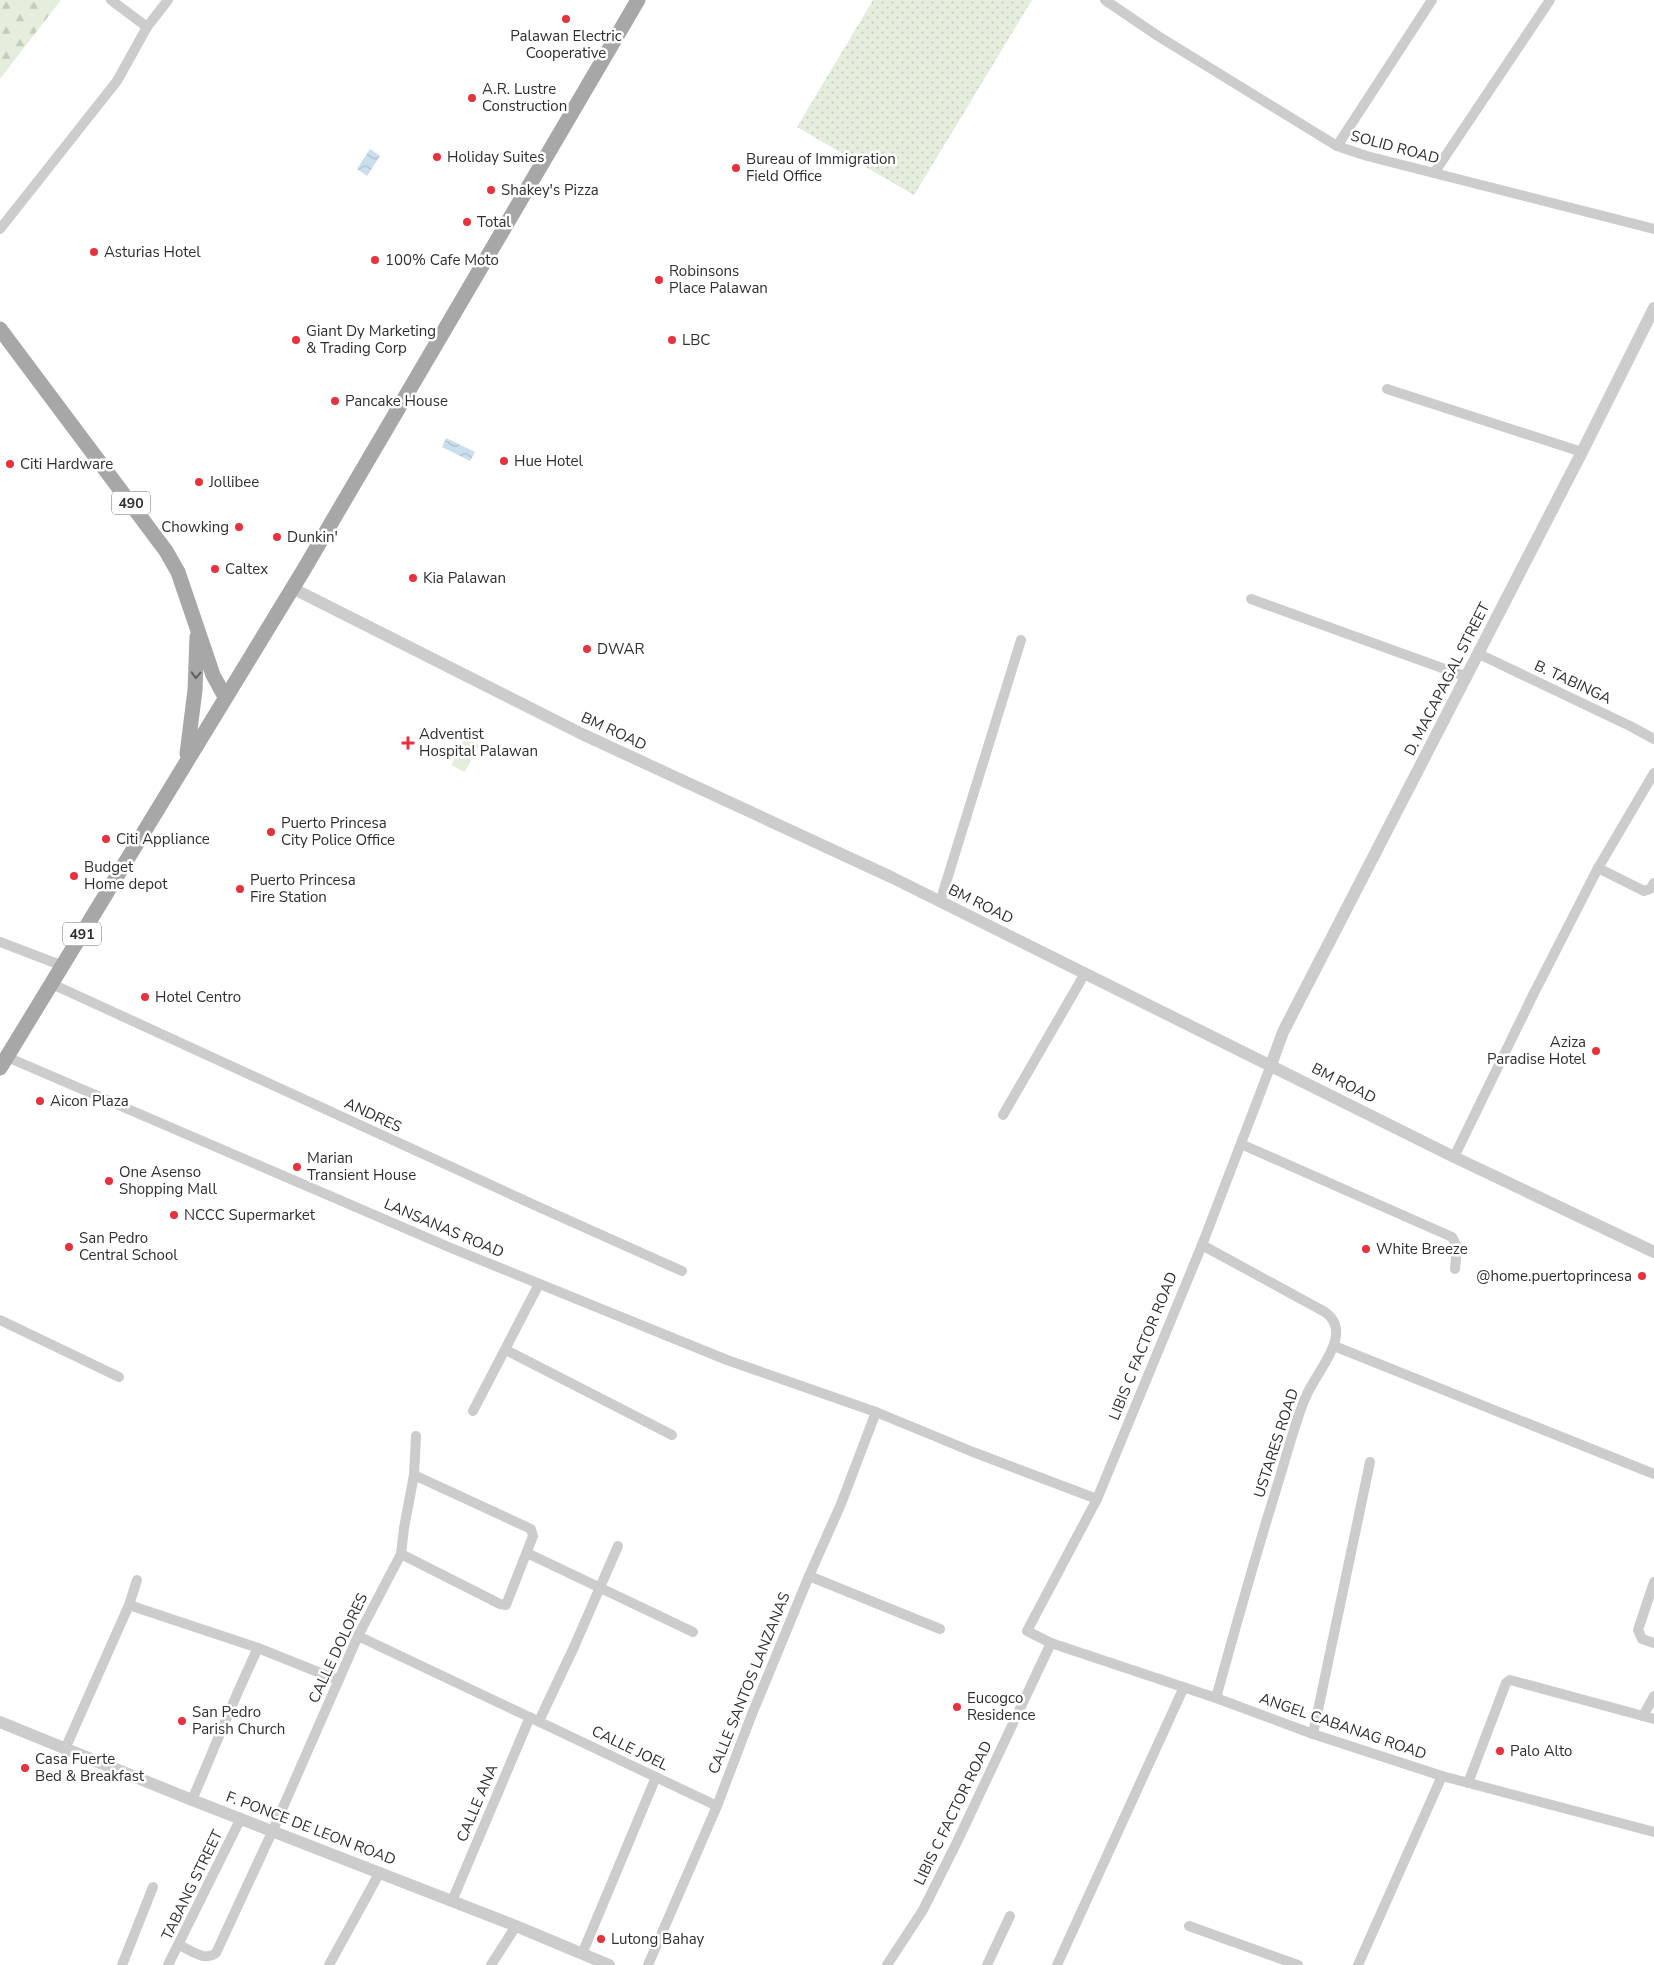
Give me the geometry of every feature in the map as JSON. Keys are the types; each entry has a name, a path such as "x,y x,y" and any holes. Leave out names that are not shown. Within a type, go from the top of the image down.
{"main road":[{"path":"225,697 292,588 638,0"},
{"name":"490","path":"3,338 166,551 178,572 198,626 213,675 225,697"},
{"path":"186,760 195,690 198,626"},
{"name":"491","path":"3,1062 225,697"}],"street":[{"path":"111,0 147,27"},
{"path":"0,230 117,80 147,27 168,0"},
{"name":"SOLID ROAD","path":"1105,0 1243,89 1337,146 1367,156 1654,229"},
{"path":"1337,146 1432,0"},
{"path":"1434,173 1550,0"},
{"name":"D. MACAPAGAL STREET","path":"1272,1066 1283,1032 1467,677 1654,308"},
{"path":"1387,389 1582,452"},
{"name":"BM ROAD","path":"292,588 582,734 891,877 1084,975 1454,1157 1654,1252"},
{"path":"1251,599 1467,677"},
{"path":"940,902 1021,640"},
{"name":"B. TABINGA","path":"1478,654 1630,726 1654,740"},
{"path":"1454,1157 1534,993 1598,868 1654,773"},
{"path":"1598,868 1644,891 1650,889 1654,882"},
{"path":"0,942 63,966"},
{"path":"1003,1115 1084,975"},
{"name":"ANDRES","path":"52,984 682,1271"},
{"name":"LANSANAS ROAD","path":"3,1062 727,1360 876,1412 973,1452 1097,1499"},
{"name":"LIBIS C FACTOR ROAD","path":"1027,1631 1097,1499 1202,1245 1272,1066"},
{"path":"1241,1144 1452,1237 1458,1247 1456,1269"},
{"name":"USTARES ROAD","path":"1202,1245 1307,1302 1332,1317 1336,1323 1334,1346 1311,1385 1300,1413 1262,1534 1216,1698"},
{"path":"473,1411 539,1284"},
{"path":"0,1320 119,1377"},
{"path":"1334,1346 1654,1474"},
{"path":"506,1350 672,1434"},
{"name":"CALLE SANTOS LANZANAS","path":"648,1965 717,1806 752,1714 841,1504 876,1412"},
{"name":"CALLE DOLORES","path":"179,1945 204,1957 213,1956 216,1953 273,1830 358,1636 401,1554 414,1475 416,1436"},
{"path":"1313,1734 1370,1462"},
{"path":"401,1554 504,1605 508,1602 533,1536 531,1529 414,1475"},
{"name":"CALLE ANA","path":"452,1901 534,1719 601,1587 618,1546"},
{"path":"527,1553 693,1632"},
{"path":"809,1576 940,1629"},
{"path":"65,1749 129,1605 137,1580"},
{"path":"1654,1582 1638,1630 1642,1639 1654,1643"},
{"path":"129,1605 258,1648 338,1680"},
{"name":"ANGEL CABANAG ROAD","path":"1027,1631 1051,1643 1216,1698 1313,1734 1442,1776 1654,1832"},
{"name":"CALLE JOEL","path":"358,1636 717,1806"},
{"name":"LIBIS C FACTOR ROAD","path":"887,1965 927,1901 1051,1643"},
{"path":"192,1800 258,1648"},
{"path":"1468,1783 1506,1683 1510,1680 1654,1719"},
{"path":"1057,1965 1184,1687"},
{"path":"1643,1716 1654,1696"},
{"name":"F. PONCE DE LEON ROAD","path":"0,1722 192,1800 516,1926 609,1965"},
{"path":"1358,1965 1442,1776"},
{"path":"582,1954 656,1777"},
{"name":"TABANG STREET","path":"168,1965 241,1818"},
{"path":"329,1965 380,1872"},
{"path":"122,1965 153,1887"},
{"path":"987,1965 1010,1916"},
{"path":"491,1965 516,1926"},
{"path":"1189,1926 1298,1965"}],"green space":[{"path":"0,0 61,0 0,79"},
{"path":"873,0 1032,0 914,195 797,127"},
{"path":"465,738 479,745 465,772 451,765"}],"water":[{"path":"370,149 380,156 367,176 357,169"},
{"path":"446,438 475,452 470,461 442,447"}],"place":[{"name":"Palawan Electric Cooperative","path":"566,19"},
{"name":"A.R. Lustre Construction","path":"472,98"},
{"name":"Holiday Suites","path":"437,157"},
{"name":"Bureau of Immigration Field Office","path":"736,168"},
{"name":"Shakey's Pizza","path":"491,190"},
{"name":"Total","path":"467,222"},
{"name":"Asturias Hotel","path":"94,252"},
{"name":"100% Cafe Moto","path":"375,260"},
{"name":"Robinsons Place Palawan","path":"659,280"},
{"name":"Giant Dy Marketing & Trading Corp","path":"296,340"},
{"name":"LBC","path":"672,340"},
{"name":"Pancake House","path":"335,401"},
{"name":"Hue Hotel","path":"504,461"},
{"name":"Citi Hardware","path":"10,464"},
{"name":"Jollibee","path":"199,482"},
{"name":"Chowking","path":"239,527"},
{"name":"Dunkin'","path":"277,537"},
{"name":"Caltex","path":"215,569"},
{"name":"Kia Palawan","path":"413,578"},
{"name":"DWAR","path":"587,649"},
{"name":"Adventist Hospital Palawan","path":"408,743"},
{"name":"Puerto Princesa City Police Office","path":"271,832"},
{"name":"Citi Appliance","path":"106,839"},
{"name":"Budget Home depot","path":"74,876"},
{"name":"Puerto Princesa Fire Station","path":"240,889"},
{"name":"Hotel Centro","path":"145,997"},
{"name":"Aziza Paradise Hotel","path":"1596,1051"},
{"name":"Aicon Plaza","path":"40,1101"},
{"name":"Marian Transient House","path":"297,1167"},
{"name":"One Asenso Shopping Mall","path":"109,1181"},
{"name":"NCCC Supermarket","path":"174,1215"},
{"name":"San Pedro Central School","path":"69,1247"},
{"name":"White Breeze","path":"1366,1249"},
{"name":"@home.puertoprincesa","path":"1642,1276"},
{"name":"Eucogco Residence","path":"957,1707"},
{"name":"San Pedro Parish Church","path":"182,1721"},
{"name":"Palo Alto","path":"1500,1751"},
{"name":"Casa Fuerte Bed & Breakfast","path":"25,1768"},
{"name":"Lutong Bahay","path":"601,1939"}]}
